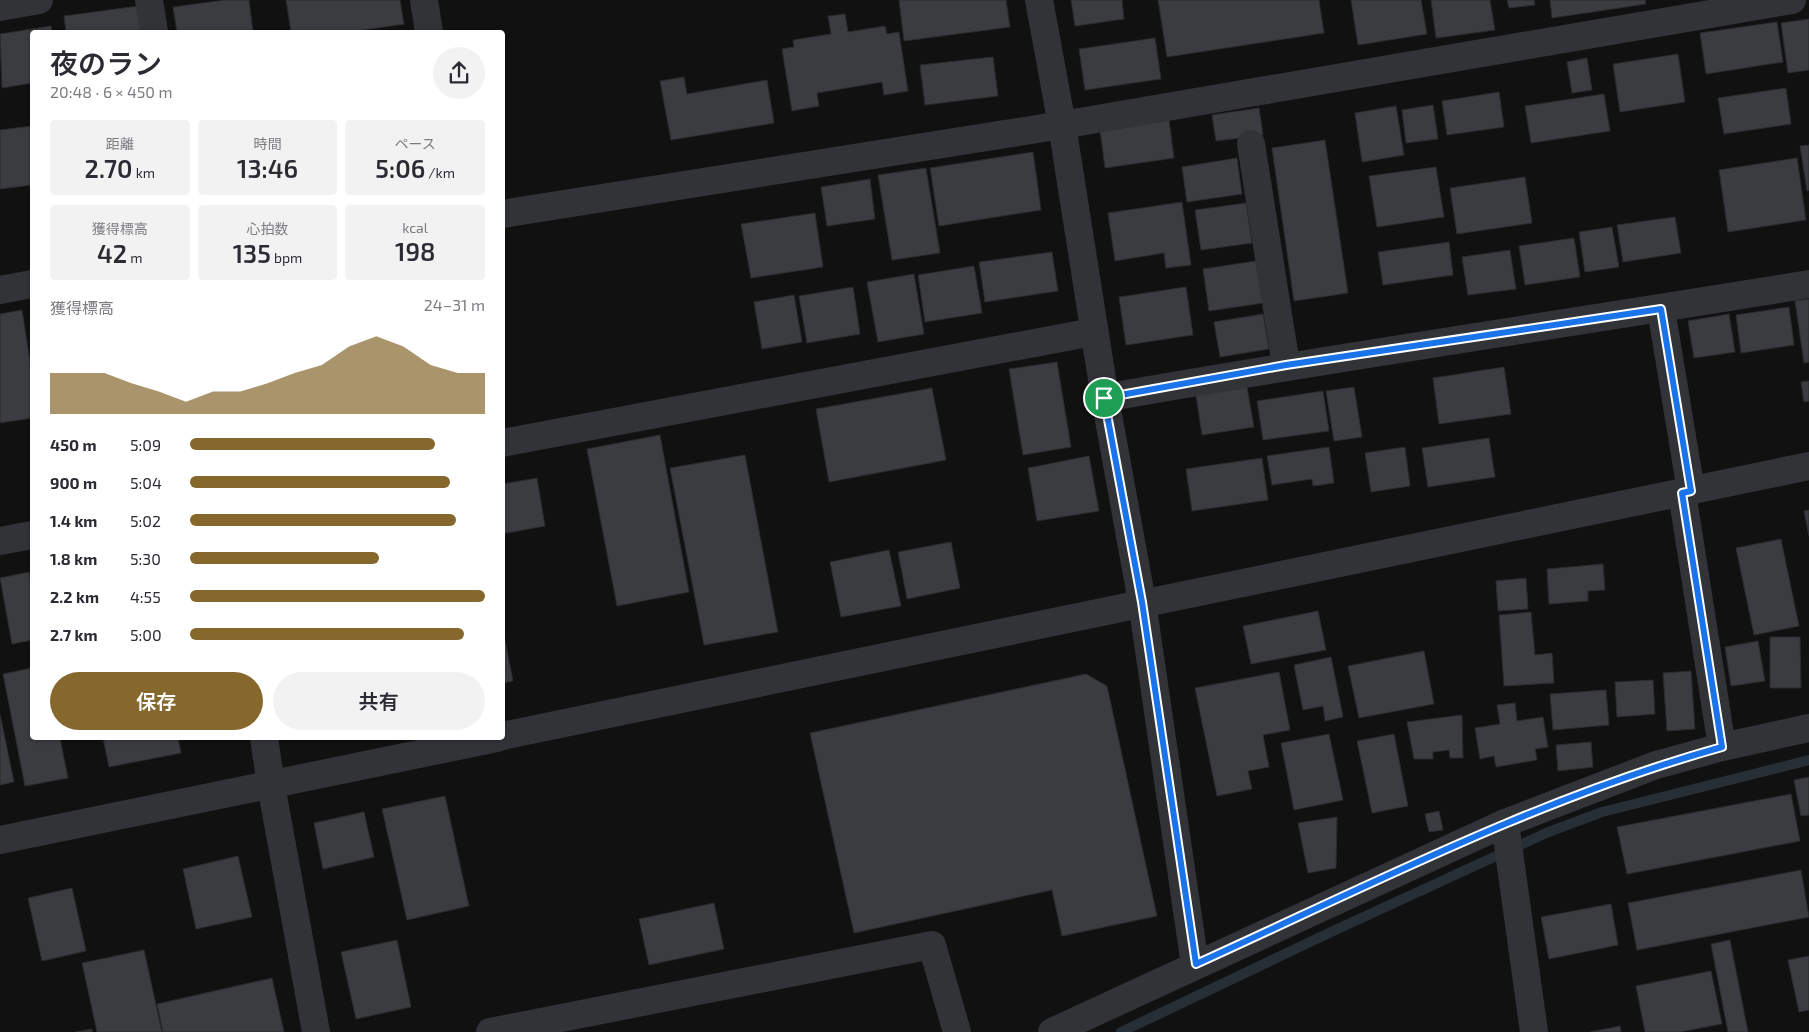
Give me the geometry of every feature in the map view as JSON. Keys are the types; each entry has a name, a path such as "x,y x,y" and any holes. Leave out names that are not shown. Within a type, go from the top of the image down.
{"street":[{"path":"0,6 39,0"},
{"path":"148,0 154,30"},
{"path":"424,0 429,30"},
{"path":"1039,0 1062,125 1104,398 1142,602 1196,964"},
{"path":"505,214 1062,125 1792,0"},
{"path":"1251,144 1286,365"},
{"path":"0,290 30,284"},
{"path":"1104,398 1286,365 1661,309 1809,284"},
{"path":"1661,309 1722,747"},
{"path":"505,442 1094,332"},
{"path":"505,735 1142,602 1809,466"},
{"path":"0,541 30,535"},
{"path":"1052,1032 1505,823 1656,765 1722,747 1809,728"},
{"path":"264,740 316,1032"},
{"path":"0,840 487,740"},
{"path":"1505,823 1534,1032"},
{"path":"490,1032 932,945 957,1032"}],"building":[{"path":"225,0 249,0 253,30 177,30 173,7"},
{"path":"286,0 400,0 404,24 364,30 291,30"},
{"path":"899,0 1006,0 1010,27 904,41"},
{"path":"1071,0 1122,0 1124,19 1075,26"},
{"path":"1158,0 1319,0 1324,33 1167,57"},
{"path":"1351,0 1421,0 1427,34 1358,45"},
{"path":"1431,0 1490,0 1495,30 1436,38"},
{"path":"1507,0 1534,0 1535,5 1509,8"},
{"path":"1550,0 1645,0 1646,4 1552,18"},
{"path":"139,6 142,30 66,30 64,16"},
{"path":"845,14 848,32 885,26 887,34 899,32 908,91 884,95 882,82 817,93 819,106 792,111 782,49 794,47 793,40 831,34 828,16"},
{"path":"1809,19 1809,70 1788,73 1781,23"},
{"path":"1777,22 1783,62 1706,74 1700,33"},
{"path":"51,26 52,30 30,30 30,83 2,88 0,34"},
{"path":"1155,38 1161,79 1085,90 1079,49"},
{"path":"1678,54 1685,102 1620,112 1613,64"},
{"path":"993,57 998,96 925,105 920,65"},
{"path":"1587,58 1592,90 1572,93 1567,62"},
{"path":"684,77 687,94 767,80 774,123 671,140 660,81"},
{"path":"1786,88 1791,124 1724,134 1718,98"},
{"path":"1499,92 1504,127 1447,135 1442,101"},
{"path":"1604,94 1610,131 1531,143 1525,106"},
{"path":"1433,105 1438,139 1406,143 1402,110"},
{"path":"1396,106 1404,155 1362,162 1355,113"},
{"path":"1259,108 1263,135 1216,141 1212,115"},
{"path":"1169,120 1174,158 1105,168 1100,130"},
{"path":"30,126 30,185 0,189 0,130"},
{"path":"1325,140 1348,293 1294,301 1272,148"},
{"path":"1809,145 1809,190 1807,191 1800,146"},
{"path":"1033,152 1041,210 939,226 930,168"},
{"path":"1237,158 1242,194 1187,202 1182,167"},
{"path":"1797,158 1806,220 1728,232 1719,170"},
{"path":"1436,167 1444,217 1377,227 1369,176"},
{"path":"926,168 940,253 892,260 878,175"},
{"path":"1525,177 1532,223 1457,234 1450,188"},
{"path":"870,179 875,219 827,226 821,187"},
{"path":"1182,202 1191,265 1166,268 1164,253 1115,261 1108,213"},
{"path":"1246,203 1252,243 1201,250 1195,210"},
{"path":"815,213 823,267 751,278 741,224"},
{"path":"1675,217 1681,253 1623,262 1617,225"},
{"path":"1612,227 1619,267 1585,272 1579,232"},
{"path":"1574,238 1580,277 1525,285 1519,246"},
{"path":"1449,242 1453,275 1383,285 1378,252"},
{"path":"1510,250 1516,289 1468,295 1462,257"},
{"path":"1052,252 1058,291 985,302 979,262"},
{"path":"1256,261 1263,303 1209,311 1203,269"},
{"path":"974,266 982,313 925,322 918,275"},
{"path":"914,274 924,334 878,342 867,282"},
{"path":"853,287 860,334 807,343 799,296"},
{"path":"1186,287 1193,335 1126,345 1119,297"},
{"path":"794,295 802,342 762,349 754,302"},
{"path":"1809,299 1809,362 1804,363 1795,301"},
{"path":"1789,307 1794,345 1741,353 1736,315"},
{"path":"22,310 30,361 30,418 0,423 0,314"},
{"path":"1263,314 1269,349 1220,357 1214,322"},
{"path":"1729,314 1735,352 1694,358 1688,321"},
{"path":"1057,362 1071,447 1023,455 1009,369"},
{"path":"1504,367 1511,414 1439,424 1433,378"},
{"path":"1809,381 1809,401 1804,402 1801,382"},
{"path":"1247,387 1254,427 1202,435 1196,395"},
{"path":"1354,387 1362,437 1334,441 1326,391"},
{"path":"932,388 946,460 829,482 816,409"},
{"path":"1323,391 1329,431 1263,440 1257,401"},
{"path":"660,435 689,592 617,606 587,449"},
{"path":"1489,438 1495,477 1428,487 1422,448"},
{"path":"1329,447 1334,483 1313,486 1312,479 1272,485 1267,456"},
{"path":"1405,447 1410,486 1371,492 1365,453"},
{"path":"745,455 778,632 704,645 670,468"},
{"path":"1089,456 1099,511 1037,521 1028,468"},
{"path":"1262,458 1268,500 1192,511 1186,469"},
{"path":"537,478 545,526 505,533 505,483"},
{"path":"1809,510 1809,536 1804,511"},
{"path":"1781,539 1799,626 1754,635 1736,548"},
{"path":"951,542 960,588 907,599 898,552"},
{"path":"889,550 901,606 841,617 830,562"},
{"path":"1603,564 1605,590 1588,591 1588,601 1549,604 1547,569"},
{"path":"29,572 30,640 12,644 0,578"},
{"path":"1526,578 1528,609 1498,611 1496,581"},
{"path":"1318,611 1326,650 1251,664 1243,626"},
{"path":"1531,612 1535,655 1552,653 1554,683 1504,686 1499,615"},
{"path":"1770,637 1800,637 1801,688 1770,688"},
{"path":"505,640 513,681 505,682"},
{"path":"1758,641 1765,681 1731,686 1725,647"},
{"path":"1424,651 1434,704 1359,718 1348,666"},
{"path":"1331,657 1343,717 1325,721 1323,706 1303,710 1294,665"},
{"path":"30,668 30,740 60,740 68,778 25,786 3,674"},
{"path":"1691,671 1695,729 1667,731 1663,673"},
{"path":"1279,672 1290,730 1263,735 1269,767 1248,771 1252,789 1217,796 1195,688"},
{"path":"1086,674 1107,686 1157,916 1062,936 1052,890 854,933 810,733"},
{"path":"1653,680 1655,714 1617,717 1615,682"},
{"path":"1606,690 1609,725 1553,730 1550,694"},
{"path":"1515,703 1517,721 1543,717 1548,747 1535,749 1537,760 1496,767 1494,756 1480,759 1475,728 1500,724 1497,705"},
{"path":"0,714 14,782 0,785"},
{"path":"1462,715 1463,758 1450,758 1449,750 1433,752 1433,759 1414,759 1407,722"},
{"path":"1329,734 1343,800 1294,810 1281,743"},
{"path":"1394,734 1408,806 1372,813 1357,741"},
{"path":"103,740 178,740 181,753 109,767"},
{"path":"1591,742 1593,767 1558,771 1556,745"},
{"path":"1809,777 1809,815 1801,816 1794,780"},
{"path":"1791,794 1800,841 1627,874 1617,827"},
{"path":"445,796 469,906 407,920 382,809"},
{"path":"1439,811 1443,830 1429,832 1425,814"},
{"path":"364,812 374,857 323,869 314,823"},
{"path":"1337,817 1336,868 1308,873 1298,823"},
{"path":"238,856 252,917 196,929 183,869"},
{"path":"1801,870 1809,917 1637,950 1628,903"},
{"path":"72,888 86,951 42,961 28,898"},
{"path":"714,903 724,949 649,965 639,919"},
{"path":"1611,904 1618,945 1549,959 1541,917"},
{"path":"397,940 411,1007 356,1019 341,952"},
{"path":"1730,940 1748,1032 1728,1032 1711,944"},
{"path":"144,950 162,1032 97,1032 82,963"},
{"path":"1809,956 1809,1010 1799,1012 1788,960"},
{"path":"1711,971 1722,1024 1680,1032 1645,1032 1636,986"},
{"path":"272,978 284,1032 163,1032 157,1004"},
{"path":"1620,1026 1621,1032 1590,1032"},
{"path":"92,1029 92,1032 76,1032"}],"waterway":[{"path":"1121,1032 1331,932 1546,833 1602,812 1809,760"}],"route":[{"path":"1661,309 1691,491 1682,493 1722,747 1656,765 1505,823 1196,964 1142,602 1104,398 1286,365 1661,309"}]}
